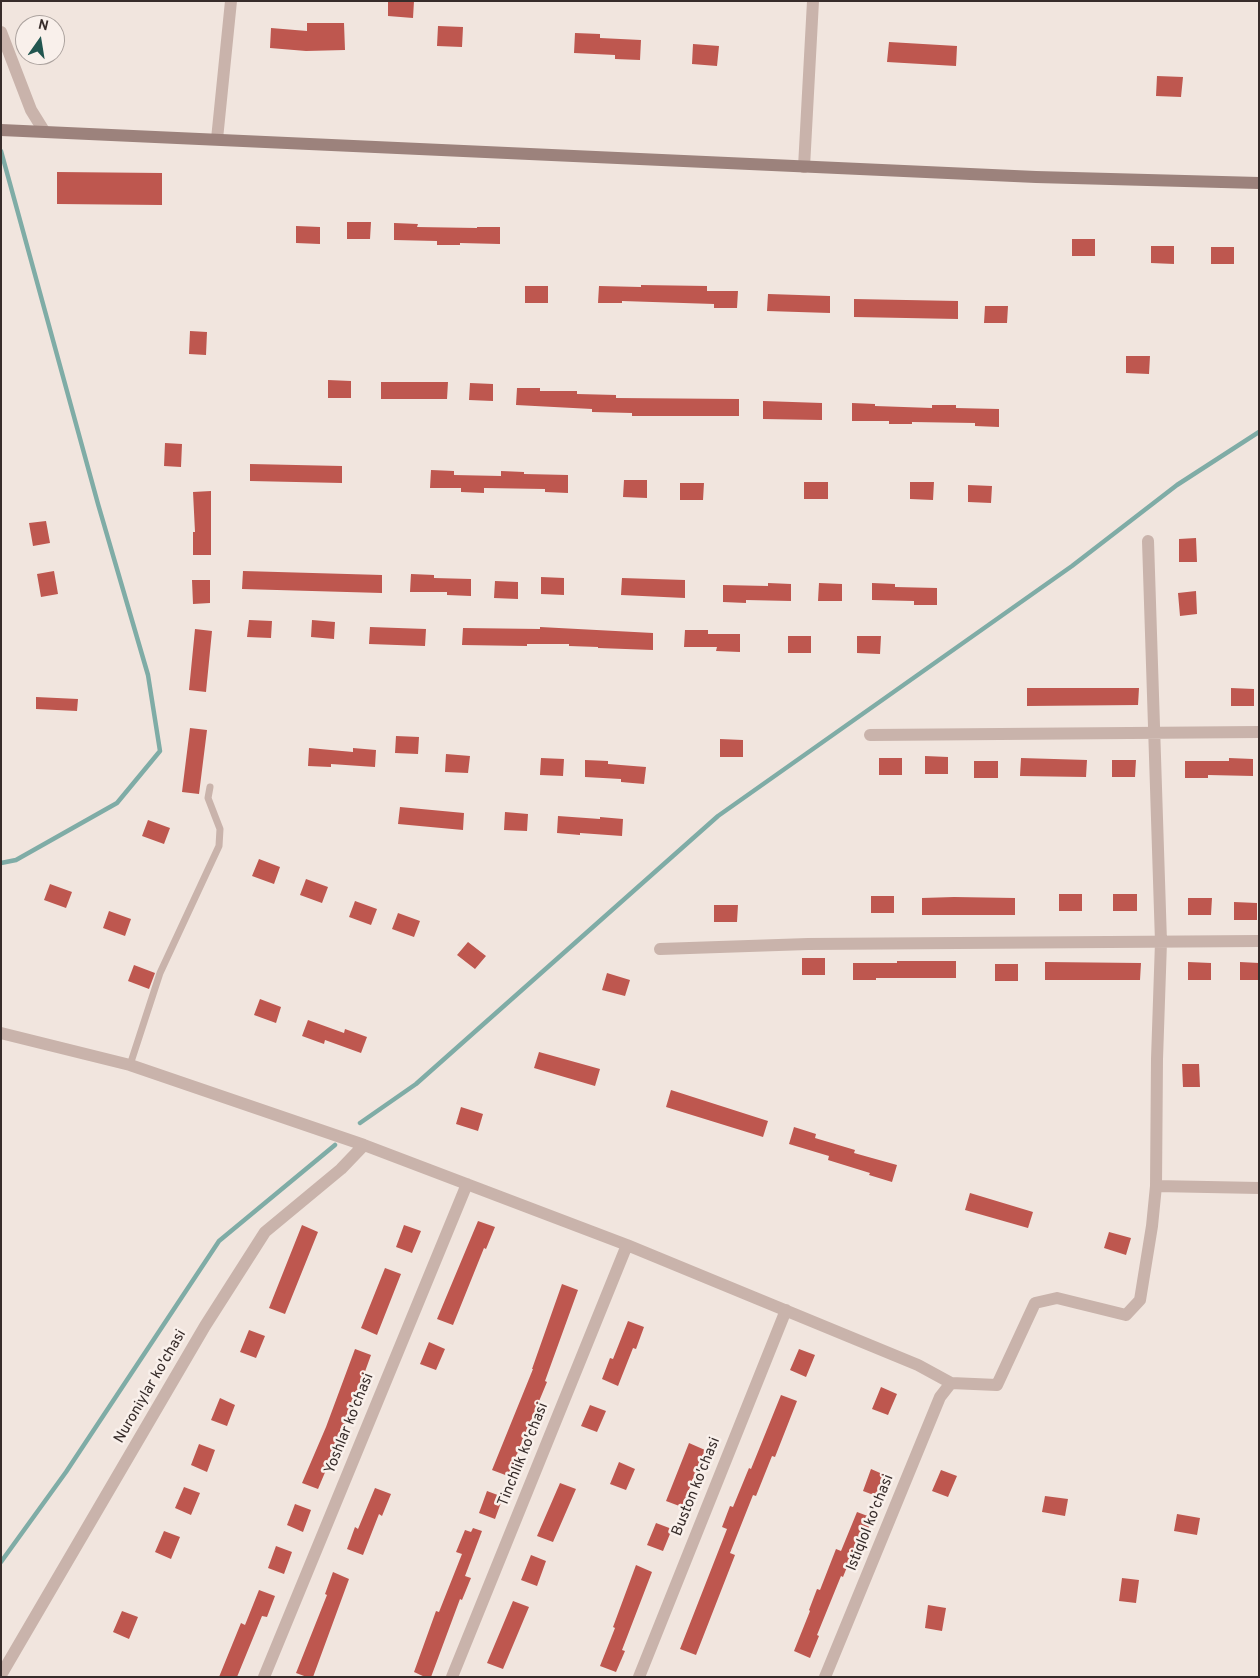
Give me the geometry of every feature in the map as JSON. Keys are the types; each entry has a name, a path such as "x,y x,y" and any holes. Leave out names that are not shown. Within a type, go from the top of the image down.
{"main road":[{"path":"1,130 1036,177 1259,183"}],"street":[{"path":"218,139 231,1"},
{"path":"804,167 813,1"},
{"path":"1,32 31,110 44,131"},
{"path":"1,1033 130,1065 364,1145 626,1245 918,1364 951,1383 997,1385 1035,1303 1057,1298 1126,1315 1140,1300 1152,1226 1156,1186 1157,1059 1161,942 1148,541"},
{"path":"870,735 1259,732"},
{"path":"660,948 808,944 1259,941"},
{"name":"Nuroniylar ko'chasi","path":"1,1675 205,1326 265,1232 341,1169 364,1145"},
{"name":"Yoshlar ko'chasi","path":"264,1677 467,1184"},
{"path":"1156,1186 1259,1188"},
{"name":"Tinchlik ko'chasi","path":"452,1677 626,1245"},
{"name":"Buston ko'chasi","path":"639,1677 786,1310"},
{"name":"Istiqlol ko'chasi","path":"825,1677 940,1397 951,1383"}],"lane":[{"path":"130,1065 160,973 219,846 220,829 208,798 210,787"}],"building":[{"path":"388,1 414,1 413,18 388,16"},
{"path":"307,23 344,23 345,50 306,51 270,48 271,28 307,31"},
{"path":"438,26 463,27 462,47 437,46"},
{"path":"575,33 600,34 600,38 641,40 640,60 615,59 615,55 574,53"},
{"path":"889,42 957,46 956,66 887,62"},
{"path":"693,44 719,46 717,66 692,64"},
{"path":"1157,76 1183,77 1181,97 1156,96"},
{"path":"57,172 162,173 162,205 57,204"},
{"path":"347,222 371,222 370,239 347,239"},
{"path":"394,223 418,224 417,227 500,227 500,244 460,243 460,245 437,245 437,241 394,240"},
{"path":"296,226 320,227 320,244 296,243"},
{"path":"1072,239 1095,239 1095,256 1072,256"},
{"path":"1151,246 1174,246 1174,264 1151,263"},
{"path":"1211,247 1234,247 1234,264 1211,264"},
{"path":"641,285 707,286 707,291 738,291 737,308 714,308 714,304 622,301 622,303 598,303 599,286 641,287"},
{"path":"525,286 548,286 548,303 525,303"},
{"path":"768,294 830,296 830,313 767,311"},
{"path":"854,299 958,301 958,319 854,317"},
{"path":"985,306 1008,306 1007,323 984,323"},
{"path":"190,331 207,332 206,355 189,354"},
{"path":"1126,356 1150,356 1149,374 1126,373"},
{"path":"328,380 351,381 351,398 328,398"},
{"path":"381,382 448,382 447,399 381,399"},
{"path":"470,383 493,384 493,401 469,400"},
{"path":"517,388 540,388 540,391 577,391 577,394 616,395 616,398 739,399 739,416 632,416 632,413 592,412 592,409 516,405"},
{"path":"763,401 822,403 822,420 763,419"},
{"path":"852,403 875,404 875,406 932,408 932,405 956,405 956,408 999,409 999,427 975,426 975,423 912,422 912,424 889,424 889,421 852,421"},
{"path":"165,443 182,444 181,467 164,466"},
{"path":"250,464 342,466 342,483 250,481"},
{"path":"431,470 454,471 454,475 501,476 501,471 524,472 524,474 568,475 568,493 545,492 545,489 484,488 484,493 461,492 461,488 430,488"},
{"path":"624,480 647,480 647,498 623,497"},
{"path":"804,482 828,482 828,499 804,499"},
{"path":"910,482 934,482 933,500 910,499"},
{"path":"680,483 704,483 703,500 680,500"},
{"path":"968,485 992,486 991,503 968,502"},
{"path":"211,491 211,555 193,555 193,532 195,532 193,492"},
{"path":"46,521 50,543 33,546 29,523"},
{"path":"1196,538 1197,562 1179,562 1179,539"},
{"path":"54,571 58,594 41,597 37,574"},
{"path":"243,571 382,575 382,593 242,589"},
{"path":"411,574 434,575 434,578 471,579 471,596 447,595 447,592 410,592"},
{"path":"541,577 564,578 564,595 541,594"},
{"path":"622,578 685,580 685,598 621,595"},
{"path":"192,580 210,580 210,603 193,604"},
{"path":"495,581 518,582 518,599 494,598"},
{"path":"768,583 791,584 791,601 746,600 746,603 723,602 723,585 768,586"},
{"path":"819,583 842,584 842,601 818,601"},
{"path":"872,583 895,584 895,587 937,588 937,605 914,605 914,601 872,600"},
{"path":"1196,591 1197,614 1180,616 1178,593"},
{"path":"249,620 272,621 271,638 247,637"},
{"path":"312,620 335,622 334,639 311,637"},
{"path":"370,627 426,629 425,646 369,644"},
{"path":"540,627 653,633 653,650 569,646 569,644 527,644 527,646 462,645 463,628 540,629"},
{"path":"195,629 212,631 206,692 189,690"},
{"path":"685,630 708,630 708,634 740,634 740,652 716,651 717,647 684,647"},
{"path":"788,636 811,636 811,653 788,653"},
{"path":"857,636 881,636 880,654 857,653"},
{"path":"1027,688 1139,688 1138,705 1027,706"},
{"path":"1231,688 1254,689 1254,706 1231,706"},
{"path":"36,697 78,699 77,711 36,709"},
{"path":"190,728 207,730 199,794 182,792"},
{"path":"396,736 419,737 418,754 395,753"},
{"path":"720,739 743,740 743,757 720,757"},
{"path":"309,748 353,752 353,748 376,750 375,767 331,764 331,767 308,766"},
{"path":"446,754 470,756 468,773 445,772"},
{"path":"925,756 948,757 948,774 925,774"},
{"path":"541,758 564,759 563,776 540,775"},
{"path":"879,758 902,758 902,775 879,775"},
{"path":"1021,758 1087,760 1086,777 1020,776"},
{"path":"1229,758 1253,759 1253,776 1208,775 1208,778 1185,778 1185,761 1229,761"},
{"path":"585,760 608,761 608,764 646,767 644,784 621,782 621,779 585,777"},
{"path":"1112,760 1136,760 1135,777 1112,777"},
{"path":"974,761 998,761 998,778 974,778"},
{"path":"400,807 464,813 463,830 398,824"},
{"path":"505,812 528,814 527,831 504,830"},
{"path":"558,816 623,819 622,836 557,833"},
{"path":"148,820 170,828 164,844 142,836"},
{"path":"259,859 280,867 274,884 252,876"},
{"path":"306,879 328,887 322,903 300,895"},
{"path":"50,884 72,892 66,908 44,900"},
{"path":"1059,894 1082,894 1082,911 1059,911"},
{"path":"1113,894 1137,894 1137,911 1113,911"},
{"path":"871,896 894,896 894,913 871,913"},
{"path":"922,898 1015,898 1015,915 922,915"},
{"path":"1188,898 1212,898 1211,915 1188,915"},
{"path":"355,901 377,909 371,925 349,917"},
{"path":"1234,902 1257,903 1257,920 1234,920"},
{"path":"714,905 738,905 737,922 714,922"},
{"path":"109,911 131,919 125,936 103,928"},
{"path":"398,913 420,921 414,937 392,929"},
{"path":"468,942 486,956 475,969 457,955"},
{"path":"802,958 825,958 825,975 802,975"},
{"path":"897,961 956,961 956,978 876,978 876,980 853,980 853,963 897,963"},
{"path":"1045,962 1141,963 1140,980 1045,980"},
{"path":"1188,962 1211,963 1211,980 1188,980"},
{"path":"1240,962 1259,963 1259,980 1240,980"},
{"path":"995,964 1018,964 1018,981 995,981"},
{"path":"134,965 155,973 149,989 128,981"},
{"path":"607,973 630,980 625,996 602,990"},
{"path":"260,999 281,1007 276,1023 254,1015"},
{"path":"308,1020 344,1033 345,1029 367,1037 361,1053 325,1040 324,1044 302,1036"},
{"path":"539,1052 600,1069 595,1086 534,1068"},
{"path":"1182,1064 1199,1064 1200,1087 1183,1087"},
{"path":"671,1090 768,1121 763,1137 666,1107"},
{"path":"461,1107 483,1114 478,1131 456,1124"},
{"path":"794,1127 816,1134 815,1138 855,1150 854,1153 897,1165 892,1182 828,1160 829,1156 789,1144"},
{"path":"970,1193 1033,1212 1028,1228 965,1210"},
{"path":"478,1221 495,1227 486,1249 484,1248 453,1325 437,1319"},
{"path":"302,1225 318,1232 285,1314 269,1308"},
{"path":"404,1225 421,1231 412,1253 396,1247"},
{"path":"1109,1232 1131,1238 1126,1255 1104,1248"},
{"path":"385,1268 401,1274 377,1335 361,1328"},
{"path":"562,1284 578,1290 545,1381 547,1382 508,1476 492,1470 533,1369"},
{"path":"628,1321 644,1327 636,1349 633,1348 618,1386 602,1379 610,1358 613,1359"},
{"path":"249,1330 265,1336 256,1358 240,1352"},
{"path":"429,1342 445,1349 436,1370 420,1364"},
{"path":"355,1349 371,1355 350,1413 318,1489 302,1483 326,1427"},
{"path":"799,1349 815,1355 806,1377 790,1370"},
{"path":"881,1387 897,1394 888,1415 872,1409"},
{"path":"781,1395 797,1401 775,1457 772,1456 756,1496 753,1495 730,1553 735,1555 696,1655 680,1649 727,1529 722,1527 730,1506 733,1507 749,1468 751,1469"},
{"path":"220,1398 235,1405 227,1426 211,1420"},
{"path":"590,1405 606,1411 597,1432 581,1426"},
{"path":"689,1443 705,1450 682,1507 666,1501"},
{"path":"199,1444 215,1450 207,1472 191,1465"},
{"path":"619,1462 635,1469 626,1490 610,1484"},
{"path":"871,1469 887,1476 879,1497 863,1491"},
{"path":"941,1470 957,1476 948,1497 932,1491"},
{"path":"560,1483 576,1489 553,1542 537,1536"},
{"path":"184,1487 200,1493 191,1515 175,1508"},
{"path":"375,1488 391,1494 382,1516 379,1514 363,1555 347,1549 355,1527 358,1529"},
{"path":"487,1491 503,1497 495,1519 479,1513"},
{"path":"1045,1496 1068,1499 1065,1516 1042,1512"},
{"path":"295,1504 311,1510 303,1532 287,1525"},
{"path":"857,1512 873,1518 864,1539 859,1537 843,1577 841,1576 817,1635 819,1636 810,1658 794,1651 817,1589 820,1590 836,1549 841,1551"},
{"path":"1177,1514 1200,1518 1197,1535 1174,1531"},
{"path":"656,1523 672,1529 663,1551 647,1545"},
{"path":"473,1528 482,1531 465,1576 471,1578 462,1600 460,1599 431,1677 425,1677 414,1672 436,1611 439,1612 462,1554 456,1552 465,1530 471,1532"},
{"path":"164,1531 180,1537 171,1559 155,1552"},
{"path":"276,1546 292,1552 284,1574 268,1568"},
{"path":"531,1555 546,1561 537,1586 521,1580"},
{"path":"636,1565 652,1572 622,1650 625,1651 616,1672 600,1666"},
{"path":"333,1572 349,1579 313,1677 307,1677 296,1673 327,1595 325,1594"},
{"path":"1122,1578 1139,1580 1136,1603 1119,1601"},
{"path":"259,1590 275,1596 267,1617 262,1616 237,1677 219,1677 241,1623 245,1625"},
{"path":"513,1601 529,1607 503,1669 487,1663"},
{"path":"928,1605 946,1608 942,1631 925,1628"},
{"path":"122,1611 138,1617 129,1639 113,1632"}],"waterway":[{"path":"1,151 98,504 148,675 160,751 117,803 16,860 1,863"},
{"path":"360,1123 416,1084 718,816 1072,566 1177,485 1259,432"},
{"path":"1,1562 66,1472 219,1241 335,1145"}]}
